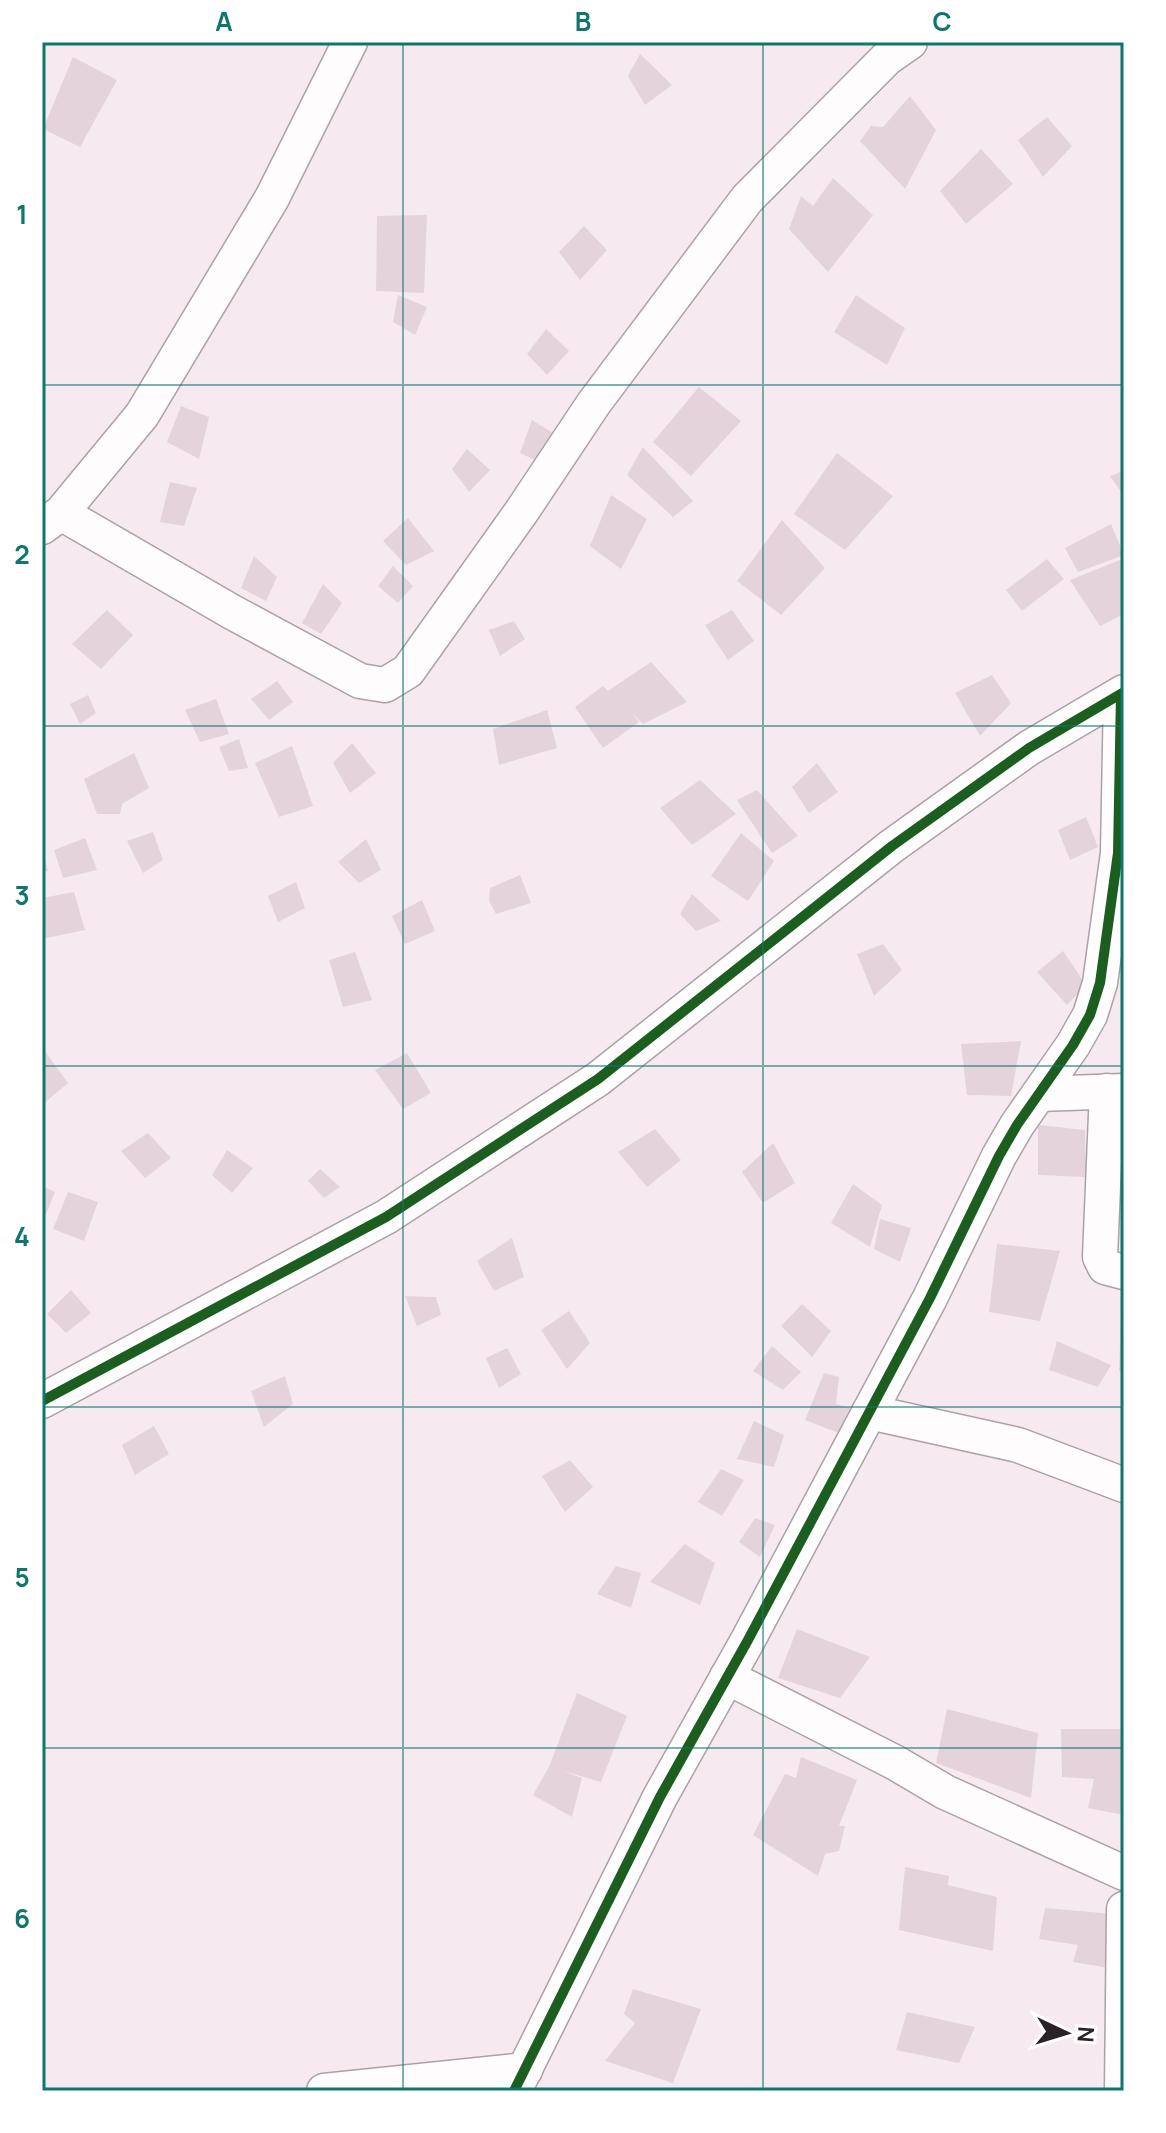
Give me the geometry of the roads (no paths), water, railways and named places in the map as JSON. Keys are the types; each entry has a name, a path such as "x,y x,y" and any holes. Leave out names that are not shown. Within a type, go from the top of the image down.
{"street":[{"path":"350,42 272,198 142,415 51,520 360,681 385,685 408,671 522,511 594,403 747,199 887,58 910,42"},
{"path":"324,2091 519,2080 660,1797 930,1298 999,1156 1084,1025 1100,983 1118,853 1123,693"},
{"path":"42,1401 386,1217 585,1088 722,984 892,846 1029,748 1123,693"},
{"path":"1039,1094 1116,1091 1100,1257 1105,1267 1124,1272"},
{"path":"869,1412 1018,1445 1124,1485"},
{"path":"727,1677 894,1762 945,1792 1124,1873"},
{"path":"1122,2091 1124,1909"}]}
